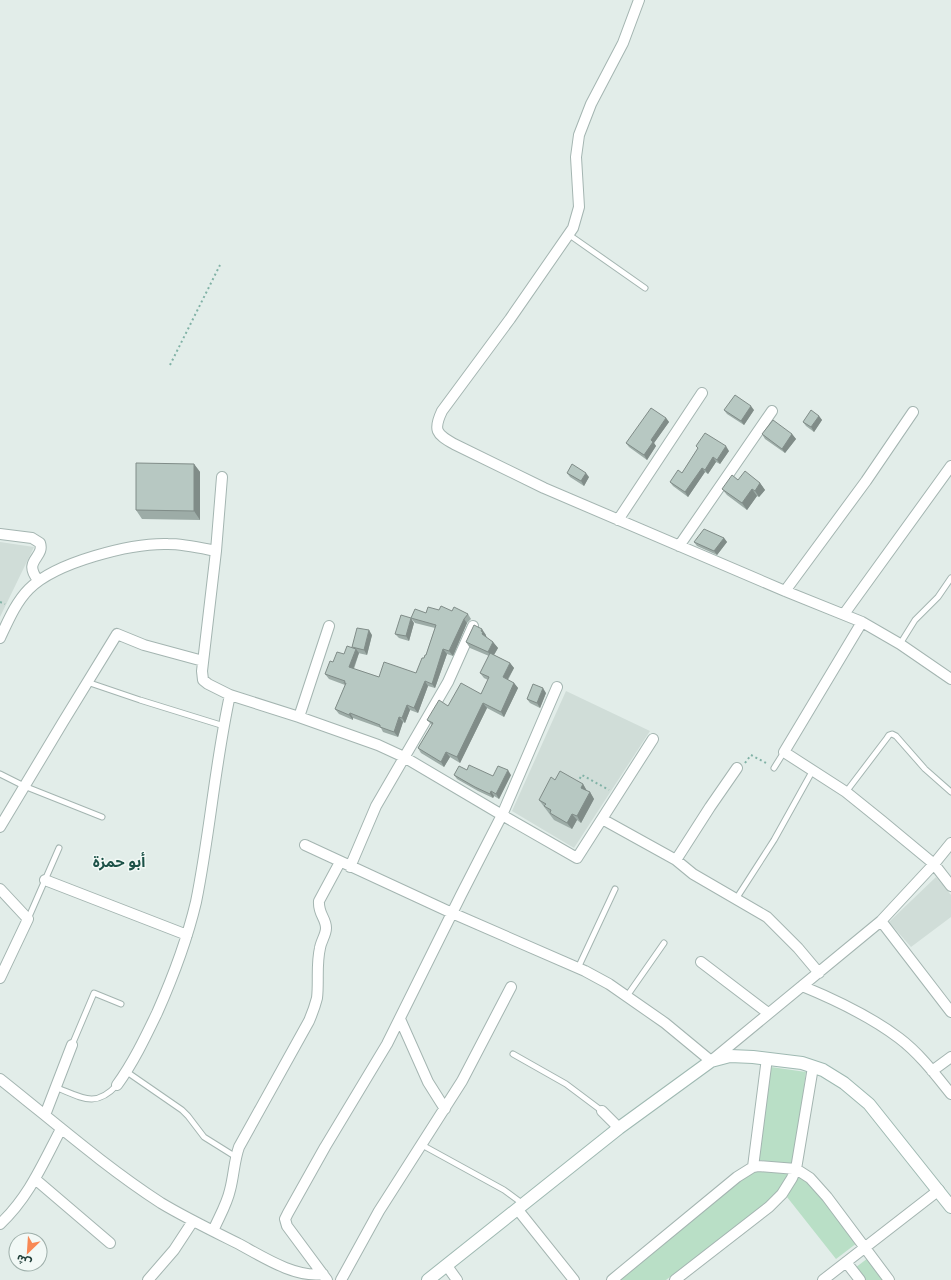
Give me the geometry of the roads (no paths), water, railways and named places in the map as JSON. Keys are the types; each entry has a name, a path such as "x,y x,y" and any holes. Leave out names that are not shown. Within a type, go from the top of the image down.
{"street":[{"path":"639,0 623,43 591,104 579,135 576,156 579,207 573,228 510,319 442,411 437,422 437,430 443,438 454,444 544,488 785,591 862,622 900,644 951,679"},
{"path":"618,520 702,393"},
{"path":"679,546 772,411"},
{"path":"785,591 866,481 913,412"},
{"path":"844,614 951,466"},
{"path":"222,477 216,551 203,661 202,676 208,684 230,695 299,717 378,745 404,756 502,815 578,858 653,739"},
{"path":"0,534 32,538 40,543 40,550 32,571 38,580"},
{"path":"0,638 19,602 38,580 75,563 120,549 143,544 170,544 216,551"},
{"path":"862,622 784,752 846,792 934,864 951,886"},
{"path":"299,717 329,626"},
{"path":"350,867 376,806 448,682 473,626"},
{"path":"0,827 117,634 144,645 203,661"},
{"path":"325,1277 286,1226 285,1219 325,1147 387,1044 400,1019 502,815 557,686"},
{"path":"117,1085 127,1072 147,1035 170,983 187,935 196,901 204,857 230,695"},
{"path":"676,860 706,812 737,768"},
{"path":"602,819 676,860 693,874 767,917 819,973"},
{"path":"428,1280 619,1128 711,1061 768,1013 819,973 881,921 934,864 951,843"},
{"path":"305,845 452,913 578,968 609,984 665,1023 711,1061"},
{"path":"213,1231 228,1199 239,1146 314,1009 317,997 320,946 326,927 318,908 319,901 340,862"},
{"path":"45,880 187,935"},
{"path":"0,889 28,919 0,978"},
{"path":"881,921 951,1012"},
{"path":"701,962 768,1013"},
{"path":"802,986 851,1008 886,1028 905,1043 932,1071 951,1094"},
{"path":"341,1280 379,1211 462,1081 511,987"},
{"path":"400,1019 428,1082 445,1109"},
{"path":"45,1115 72,1045"},
{"path":"711,1061 730,1056 767,1058 802,1063 833,1076 856,1092 869,1104 939,1190 951,1207"},
{"path":"932,1071 951,1056"},
{"path":"753,1167 767,1058"},
{"path":"675,1280 777,1200 787,1187 796,1169 813,1067"},
{"path":"0,1079 61,1129 161,1203 259,1255 305,1274 325,1277"},
{"path":"602,1111 619,1128"},
{"path":"0,1224 16,1208 25,1196 61,1129"},
{"path":"612,1280 737,1177 753,1167 758,1166 796,1169 807,1176 818,1186 889,1280"},
{"path":"35,1179 110,1243"},
{"path":"823,1280 939,1190"},
{"path":"521,1207 574,1280"},
{"path":"153,1279 193,1221"},
{"path":"846,1262 860,1280"},
{"path":"447,1266 457,1280"}],"lane":[{"path":"568,234 645,288"},
{"path":"900,644 915,620 938,597 951,578"},
{"path":"87,682 224,726"},
{"path":"846,792 886,738 892,734 896,736 925,768 951,792"},
{"path":"774,768 784,752"},
{"path":"736,899 781,828 813,770"},
{"path":"0,774 24,786 102,817"},
{"path":"28,919 59,848"},
{"path":"578,968 615,889"},
{"path":"627,996 664,943"},
{"path":"72,1045 94,992 121,1004"},
{"path":"513,1054 566,1084 602,1111"},
{"path":"127,1072 182,1110 204,1137 236,1157"},
{"path":"56,1087 78,1096 96,1100 109,1093 117,1085"},
{"path":"422,1145 499,1187 521,1207"}],"district":[{"name":"أبو حمزة","path":"119,862"}]}
